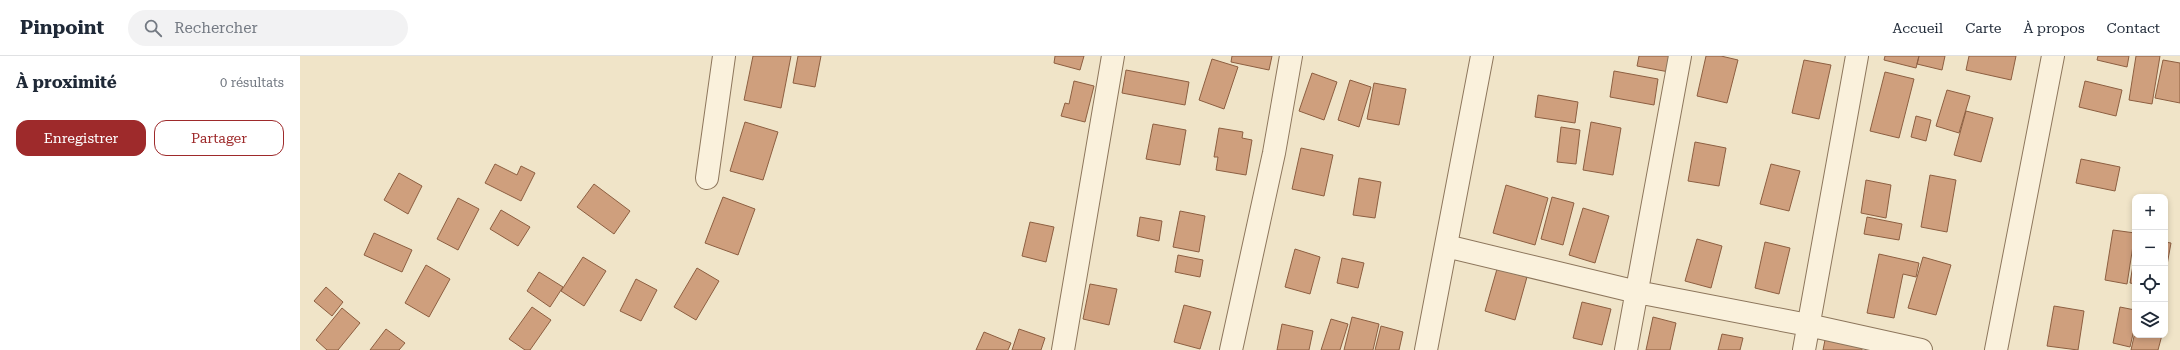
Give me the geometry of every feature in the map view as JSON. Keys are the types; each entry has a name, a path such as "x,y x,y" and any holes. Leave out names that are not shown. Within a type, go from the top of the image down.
{"street":[{"path":"707,178 724,56"},
{"path":"1063,350 1113,56"},
{"path":"1231,350 1274,153 1291,56"},
{"path":"1426,350 1482,56"},
{"path":"1626,350 1680,56"},
{"path":"1804,350 1857,56"},
{"path":"1996,350 2053,56"},
{"path":"1446,246 1637,292 1808,325 1921,350"}],"building":[{"path":"753,56 791,56 781,108 744,100"},
{"path":"798,56 821,56 815,87 793,83"},
{"path":"1055,56 1084,56 1080,70 1054,63"},
{"path":"1232,56 1272,56 1269,70 1231,62"},
{"path":"1639,56 1672,56 1669,72 1637,66"},
{"path":"1706,56 1721,56 1738,60 1727,103 1697,96"},
{"path":"1885,56 1919,56 1916,68 1884,60"},
{"path":"1919,56 1945,56 1942,70 1917,64"},
{"path":"1969,56 2016,56 2011,80 1966,70"},
{"path":"2098,56 2129,56 2127,67 2097,60"},
{"path":"2136,56 2160,56 2152,104 2129,100"},
{"path":"1212,59 1238,67 1224,109 1199,100"},
{"path":"1804,60 1831,65 1819,119 1792,113"},
{"path":"2163,60 2180,63 2180,103 2155,98"},
{"path":"1126,70 1189,82 1185,105 1122,93"},
{"path":"1614,71 1658,79 1654,105 1610,97"},
{"path":"1885,72 1914,79 1899,138 1870,131"},
{"path":"1312,73 1337,82 1324,120 1299,111"},
{"path":"1350,80 1371,87 1359,127 1338,120"},
{"path":"1074,81 1094,86 1085,122 1061,116 1065,103 1069,104"},
{"path":"2085,81 2122,90 2116,116 2079,107"},
{"path":"1374,83 1406,89 1399,125 1367,119"},
{"path":"1947,90 1970,96 1959,133 1936,126"},
{"path":"1538,95 1578,102 1575,123 1535,117"},
{"path":"1966,111 1993,118 1981,162 1954,155"},
{"path":"1916,116 1931,120 1926,141 1911,137"},
{"path":"745,122 778,132 763,180 730,171"},
{"path":"1591,122 1621,128 1613,175 1583,170"},
{"path":"1153,124 1186,130 1180,165 1146,159"},
{"path":"1561,127 1580,130 1576,164 1557,162"},
{"path":"1219,128 1243,132 1242,138 1252,140 1246,175 1216,170 1218,157 1214,157"},
{"path":"1695,142 1726,148 1719,186 1688,181"},
{"path":"1301,148 1333,155 1324,196 1292,189"},
{"path":"2081,159 2120,167 2115,191 2076,183"},
{"path":"495,164 517,175 521,166 535,173 521,201 485,183"},
{"path":"1771,164 1800,171 1789,211 1760,204"},
{"path":"399,173 422,186 408,214 384,200"},
{"path":"1930,175 1956,180 1947,232 1921,227"},
{"path":"1359,178 1381,182 1375,218 1353,215"},
{"path":"1866,180 1891,185 1886,218 1861,213"},
{"path":"594,184 630,211 614,234 577,207"},
{"path":"1506,185 1548,198 1535,245 1493,233"},
{"path":"723,197 755,209 738,255 705,243"},
{"path":"1552,197 1574,203 1563,245 1541,239"},
{"path":"458,198 479,209 458,250 437,239"},
{"path":"1583,208 1609,216 1595,263 1569,255"},
{"path":"501,210 530,227 518,246 490,229"},
{"path":"1180,211 1205,216 1199,252 1173,247"},
{"path":"1140,217 1162,221 1159,241 1137,236"},
{"path":"1867,217 1902,224 1899,240 1864,234"},
{"path":"1030,222 1054,227 1046,262 1022,256"},
{"path":"2113,230 2132,233 2132,252 2127,284 2105,280"},
{"path":"374,233 412,250 402,272 364,255"},
{"path":"1697,239 1722,246 1711,288 1685,281"},
{"path":"1765,242 1790,248 1779,294 1755,288"},
{"path":"2168,242 2171,243 2168,260"},
{"path":"1295,249 1320,257 1310,294 1285,287"},
{"path":"1879,254 1919,263 1916,277 1903,274 1894,318 1867,313"},
{"path":"1178,255 1203,260 1200,277 1175,272"},
{"path":"583,257 606,271 584,306 561,291"},
{"path":"1923,257 1951,265 1936,315 1908,308"},
{"path":"1342,258 1364,263 1358,288 1337,283"},
{"path":"426,265 450,279 429,317 405,303"},
{"path":"697,268 719,281 696,320 674,307"},
{"path":"1497,269 1527,277 1515,320 1485,311"},
{"path":"2132,271 2132,283 2130,283"},
{"path":"539,272 563,287 550,307 527,291"},
{"path":"636,279 657,290 641,321 620,311"},
{"path":"1090,284 1117,289 1109,325 1083,319"},
{"path":"326,287 343,302 332,316 314,301"},
{"path":"1582,302 1611,309 1602,345 1573,338"},
{"path":"1184,305 1211,312 1200,349 1174,342"},
{"path":"2054,306 2084,311 2078,350 2047,346"},
{"path":"532,307 551,320 530,350 525,350 509,339"},
{"path":"2120,307 2132,309 2132,338 2130,347 2113,343"},
{"path":"342,308 360,323 338,350 327,350 316,340"},
{"path":"1352,317 1379,324 1373,350 1344,350"},
{"path":"1653,317 1676,323 1670,350 1646,350"},
{"path":"1331,319 1348,324 1340,350 1321,350"},
{"path":"1282,324 1313,331 1309,350 1277,350"},
{"path":"1381,326 1403,332 1399,350 1375,350"},
{"path":"386,329 405,343 399,350 370,350"},
{"path":"1019,329 1045,338 1041,350 1012,350"},
{"path":"984,332 1011,343 1008,350 976,350"},
{"path":"1722,334 1743,338 1740,350 1718,350"},
{"path":"2134,338 2161,338 2158,350 2131,350"},
{"path":"1825,340 1862,348 1862,350 1823,350"}]}
